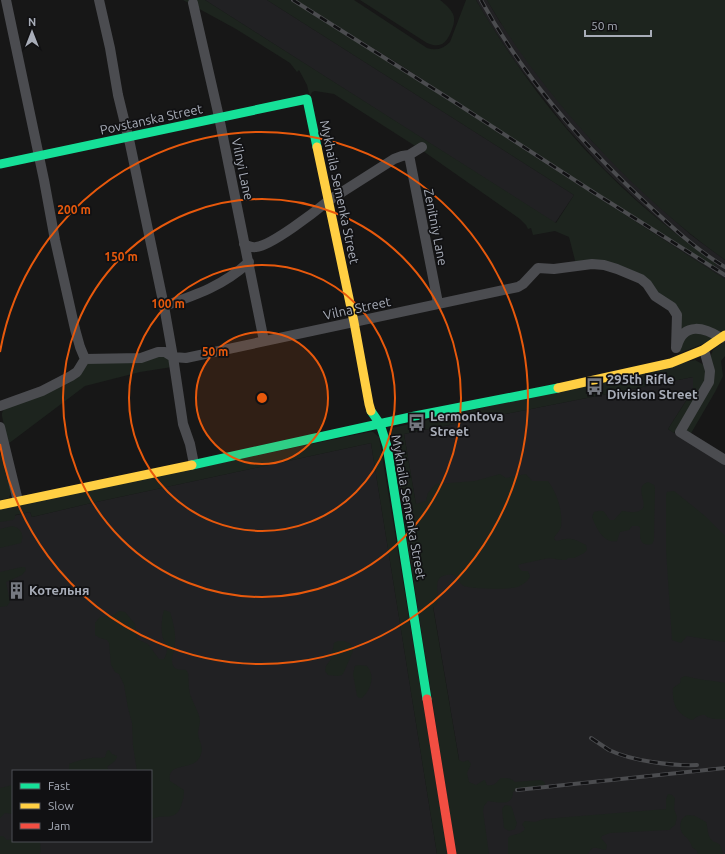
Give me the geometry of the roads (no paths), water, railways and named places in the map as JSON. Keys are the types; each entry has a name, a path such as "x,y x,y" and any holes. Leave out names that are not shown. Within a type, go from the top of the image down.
{"street":[{"path":"0,406 42,391 65,379 77,372 85,359 80,347 55,240 6,0"},
{"path":"99,0 164,306 174,358 183,424 190,444 194,464"},
{"name":"Vilnyi Lane","path":"193,3 219,117 264,341"},
{"name":"Povstanska Street","path":"0,164 307,99"},
{"name":"Mykhaila Semenka Street","path":"307,99 354,322 369,404 373,415 380,424 387,446 452,854"},
{"path":"244,244 256,248 264,245 285,233 318,210 328,201 394,159 409,155 422,147"},
{"name":"Zenitniy Lane","path":"409,155 438,304"},
{"path":"164,306 193,296 214,286 231,277 248,262"},
{"name":"Vilna Street","path":"85,359 141,358 158,352 165,352 174,358 186,358 518,287 523,284 535,269 538,268 554,270 592,264 604,265 629,273 641,279 647,284 655,296 672,307 677,315 675,362"},
{"name":"Vilna Street","path":"676,348 680,336 688,330 704,329 723,337"},
{"path":"0,505 675,362 704,350 723,337"},
{"path":"704,350 710,371 709,382 680,432 725,460"},
{"path":"0,427 18,501"}],"railway":[{"path":"293,0 725,275"},
{"path":"481,0 516,56 535,83 577,134 623,181 684,238 725,267"},
{"path":"591,738 609,750 640,760 664,764 697,765"},
{"path":"517,790 725,768"}],"place":[{"name":"295th Rifle Division Street","path":"594,386"},
{"name":"Lermontova Street","path":"417,423"},
{"name":"Котельня","path":"16,590"}]}
